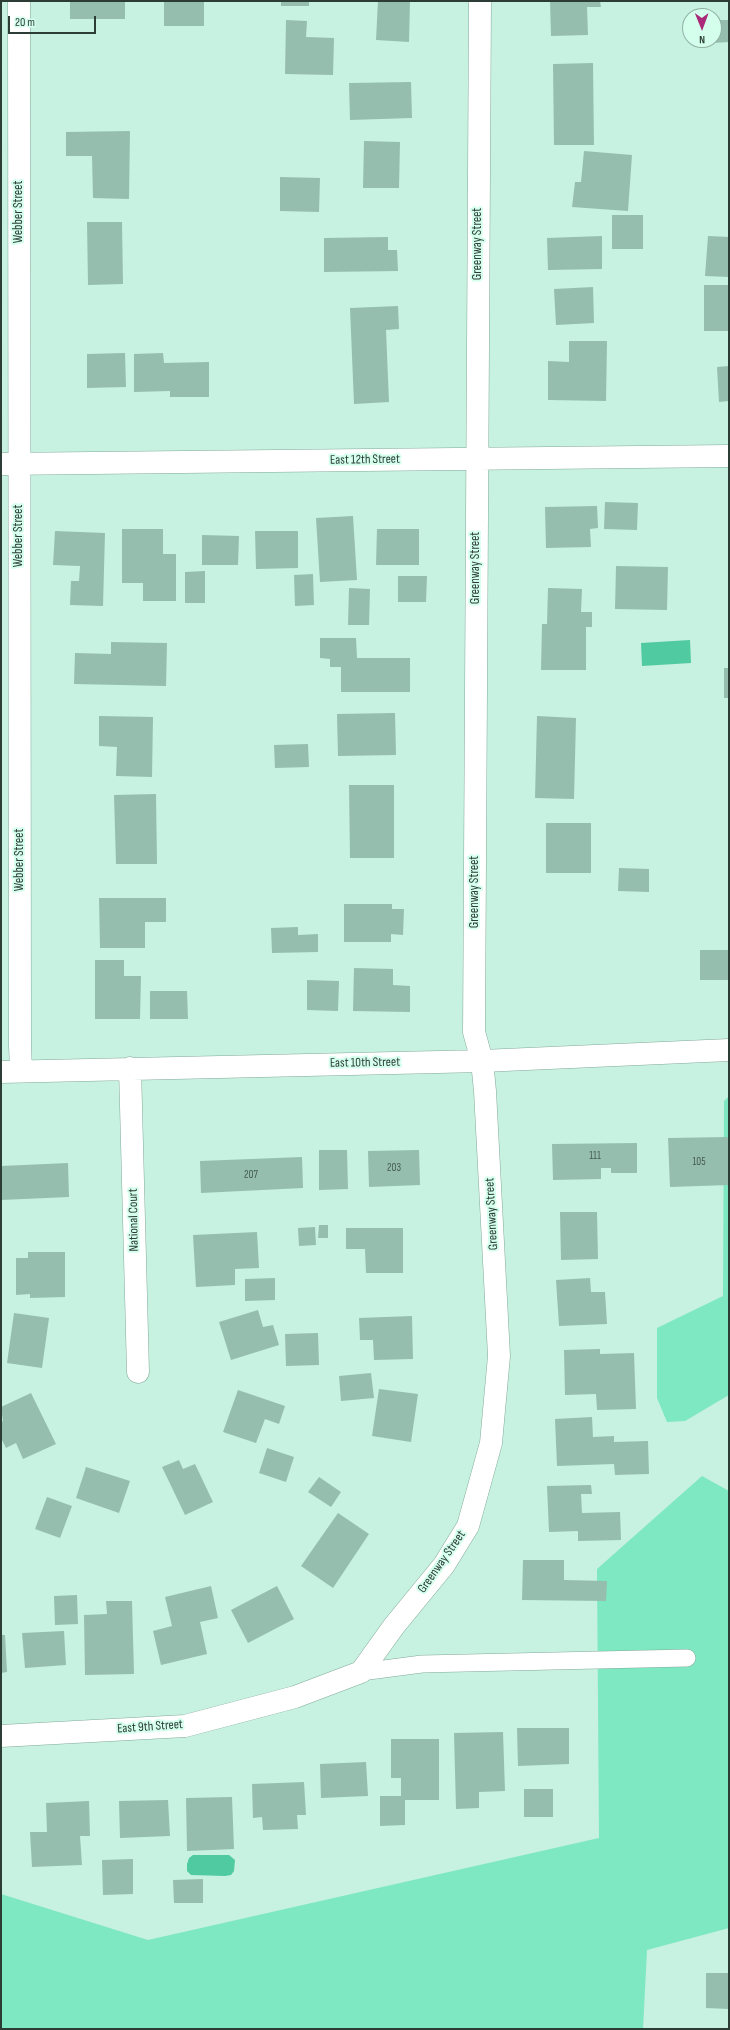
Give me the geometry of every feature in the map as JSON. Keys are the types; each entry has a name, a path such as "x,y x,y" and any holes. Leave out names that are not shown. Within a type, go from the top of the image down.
{"street":[{"name":"Webber Street","path":"11,1071 20,1045 10,464 19,1"},
{"name":"Greenway Street","path":"361,1672 394,1626 444,1565 468,1526 491,1443 499,1356 486,1091 482,1060 474,1032 480,1"},
{"name":"East 12th Street","path":"10,464 729,456"},
{"name":"East 10th Street","path":"11,1071 482,1060 729,1050"},
{"name":"National Court","path":"130,1068 138,1372"},
{"name":"East 9th Street","path":"1,1736 185,1726 295,1697 361,1672"}],"lane":[{"path":"361,1672 422,1664 687,1658"}],"shaded area":[{"path":"690,640 691,663 642,666 641,643"},
{"path":"729,1096 729,1395 685,1421 667,1422 657,1398 657,1328 723,1296 724,1101"},
{"path":"702,1476 729,1491 729,1928 647,1950 643,2029 1,2029 1,1894 148,1940 599,1838 597,1569"},
{"path":"193,1855 229,1855 235,1860 234,1871 231,1875 225,1876 191,1875 187,1871 187,1864 189,1858"}],"building":[{"path":"70,1 125,1 125,19 70,19"},
{"path":"164,1 204,1 204,26 164,26"},
{"path":"281,1 309,1 309,6 281,6"},
{"path":"378,1 410,1 409,42 376,40"},
{"path":"550,1 600,1 601,7 587,7 588,35 551,36"},
{"path":"286,20 307,21 306,37 334,38 333,75 285,74"},
{"path":"722,20 729,20 729,42 722,42"},
{"path":"593,63 594,145 554,145 553,64"},
{"path":"411,82 412,118 350,120 349,83"},
{"path":"130,131 129,199 93,198 92,156 66,156 66,132"},
{"path":"364,141 400,142 399,188 363,188"},
{"path":"584,151 632,155 628,211 572,207 575,182 581,182"},
{"path":"280,177 320,178 319,212 280,211"},
{"path":"612,215 643,215 643,249 612,249"},
{"path":"87,222 122,222 123,284 88,285"},
{"path":"602,236 602,269 548,270 547,238"},
{"path":"708,236 729,237 729,277 705,276"},
{"path":"388,237 388,250 397,250 398,271 324,272 324,238"},
{"path":"704,285 729,285 729,331 704,331"},
{"path":"593,287 594,323 556,325 554,289"},
{"path":"398,306 399,329 386,330 389,402 354,404 350,308"},
{"path":"569,341 607,341 606,401 548,400 548,361 569,362"},
{"path":"125,353 126,387 87,388 87,354"},
{"path":"163,353 164,363 209,362 209,397 170,397 170,391 134,392 134,354"},
{"path":"729,366 729,401 719,402 717,367"},
{"path":"605,502 638,503 637,530 604,529"},
{"path":"597,506 598,528 590,529 591,547 546,548 545,507"},
{"path":"353,516 357,580 320,582 316,518"},
{"path":"122,529 163,529 163,554 176,554 176,601 143,601 143,583 122,583"},
{"path":"377,529 419,529 419,565 376,565"},
{"path":"55,531 105,533 103,606 70,605 71,581 79,581 80,566 53,565"},
{"path":"255,531 298,531 298,568 256,569"},
{"path":"202,535 239,536 238,565 202,565"},
{"path":"616,566 668,567 667,610 615,609"},
{"path":"205,571 205,603 185,603 185,572"},
{"path":"313,574 314,605 295,606 294,575"},
{"path":"398,576 427,576 426,602 398,602"},
{"path":"349,588 370,589 369,625 348,625"},
{"path":"548,588 582,589 581,612 592,612 592,627 586,627 586,670 541,670 542,624 547,624"},
{"path":"320,638 356,638 357,658 410,658 410,692 341,692 341,667 330,667 330,659 320,658"},
{"path":"111,642 167,643 166,686 74,684 75,653 111,654"},
{"path":"724,668 729,668 729,698 724,698"},
{"path":"395,713 396,755 338,756 337,714"},
{"path":"99,716 153,717 152,777 116,776 117,747 99,746"},
{"path":"537,716 576,718 574,799 535,798"},
{"path":"308,744 309,767 275,768 274,745"},
{"path":"349,785 394,785 394,858 350,858"},
{"path":"156,794 157,864 116,864 114,795"},
{"path":"546,823 591,823 591,873 546,873"},
{"path":"619,868 649,869 649,892 618,891"},
{"path":"99,898 166,898 166,922 145,922 145,948 100,948"},
{"path":"344,904 392,904 392,909 404,909 403,935 391,934 391,942 344,942"},
{"path":"298,927 298,935 318,934 318,952 272,953 271,928"},
{"path":"700,950 729,950 729,980 700,980"},
{"path":"95,960 124,960 124,976 141,976 140,1019 95,1019"},
{"path":"354,968 393,969 393,985 410,986 410,1012 353,1011"},
{"path":"307,980 339,981 338,1011 307,1010"},
{"path":"150,991 187,991 188,1019 150,1019"},
{"path":"729,1137 729,1185 670,1187 668,1138"},
{"path":"637,1143 637,1173 611,1173 611,1168 601,1168 601,1179 553,1180 552,1144"},
{"path":"319,1150 347,1150 348,1189 319,1190"},
{"path":"419,1150 420,1185 369,1187 368,1151"},
{"path":"302,1157 303,1188 201,1193 200,1161"},
{"path":"68,1163 69,1197 1,1200 1,1166"},
{"path":"560,1212 597,1212 598,1259 561,1260"},
{"path":"319,1225 328,1225 328,1238 318,1238"},
{"path":"315,1227 316,1245 299,1246 298,1228"},
{"path":"346,1228 403,1228 403,1273 366,1273 365,1249 346,1249"},
{"path":"257,1232 259,1268 235,1269 235,1285 196,1287 193,1235"},
{"path":"28,1252 65,1252 65,1297 30,1298 30,1294 16,1295 16,1258 28,1258"},
{"path":"275,1278 275,1300 245,1301 245,1279"},
{"path":"590,1278 591,1292 605,1292 607,1324 559,1326 556,1280"},
{"path":"258,1310 263,1327 273,1325 279,1345 231,1360 219,1322"},
{"path":"14,1313 49,1318 42,1368 7,1363"},
{"path":"412,1316 413,1359 374,1360 373,1340 360,1340 359,1318"},
{"path":"318,1333 319,1365 286,1366 285,1334"},
{"path":"600,1349 600,1354 634,1353 636,1409 597,1410 596,1394 565,1395 564,1350"},
{"path":"371,1373 374,1398 341,1401 339,1376"},
{"path":"379,1389 418,1394 411,1442 372,1436"},
{"path":"238,1390 285,1406 279,1424 265,1419 256,1443 223,1432"},
{"path":"31,1393 56,1444 23,1459 16,1443 6,1448 1,1438 1,1422 3,1421 1,1407"},
{"path":"592,1417 593,1437 614,1436 614,1442 648,1441 649,1474 615,1475 614,1464 557,1466 555,1419"},
{"path":"267,1448 294,1457 286,1482 259,1473"},
{"path":"179,1460 183,1469 195,1464 213,1502 185,1515 162,1467"},
{"path":"86,1467 130,1481 119,1513 76,1498"},
{"path":"319,1477 341,1492 331,1507 308,1492"},
{"path":"591,1485 592,1494 581,1494 582,1513 620,1512 621,1540 578,1541 578,1531 549,1532 547,1486"},
{"path":"47,1497 72,1506 60,1538 35,1529"},
{"path":"338,1513 369,1534 333,1588 301,1566"},
{"path":"523,1560 564,1560 564,1580 607,1581 606,1601 522,1600"},
{"path":"211,1586 218,1618 200,1622 207,1654 161,1665 153,1631 172,1626 165,1597"},
{"path":"277,1586 294,1619 248,1643 231,1610"},
{"path":"77,1595 78,1624 55,1625 54,1596"},
{"path":"106,1601 132,1601 134,1674 85,1675 84,1615 107,1614"},
{"path":"64,1631 66,1665 25,1668 22,1633"},
{"path":"1,1635 5,1635 7,1672 1,1673"},
{"path":"517,1728 569,1728 569,1764 518,1766"},
{"path":"503,1732 505,1791 479,1792 479,1808 456,1809 454,1733"},
{"path":"391,1739 439,1739 439,1800 405,1800 405,1825 380,1826 380,1796 401,1796 401,1778 391,1778"},
{"path":"366,1762 368,1796 321,1798 320,1764"},
{"path":"304,1782 306,1815 297,1815 298,1829 263,1830 262,1817 253,1818 252,1784"},
{"path":"524,1789 553,1789 553,1817 524,1817"},
{"path":"232,1797 234,1849 187,1851 186,1798"},
{"path":"168,1800 170,1836 120,1838 119,1801"},
{"path":"89,1801 90,1836 80,1836 82,1865 32,1867 30,1832 47,1832 46,1803"},
{"path":"133,1859 133,1894 103,1895 102,1860"},
{"path":"203,1879 203,1903 174,1903 173,1880"},
{"path":"706,1973 729,1973 729,2009 706,2008"}]}
